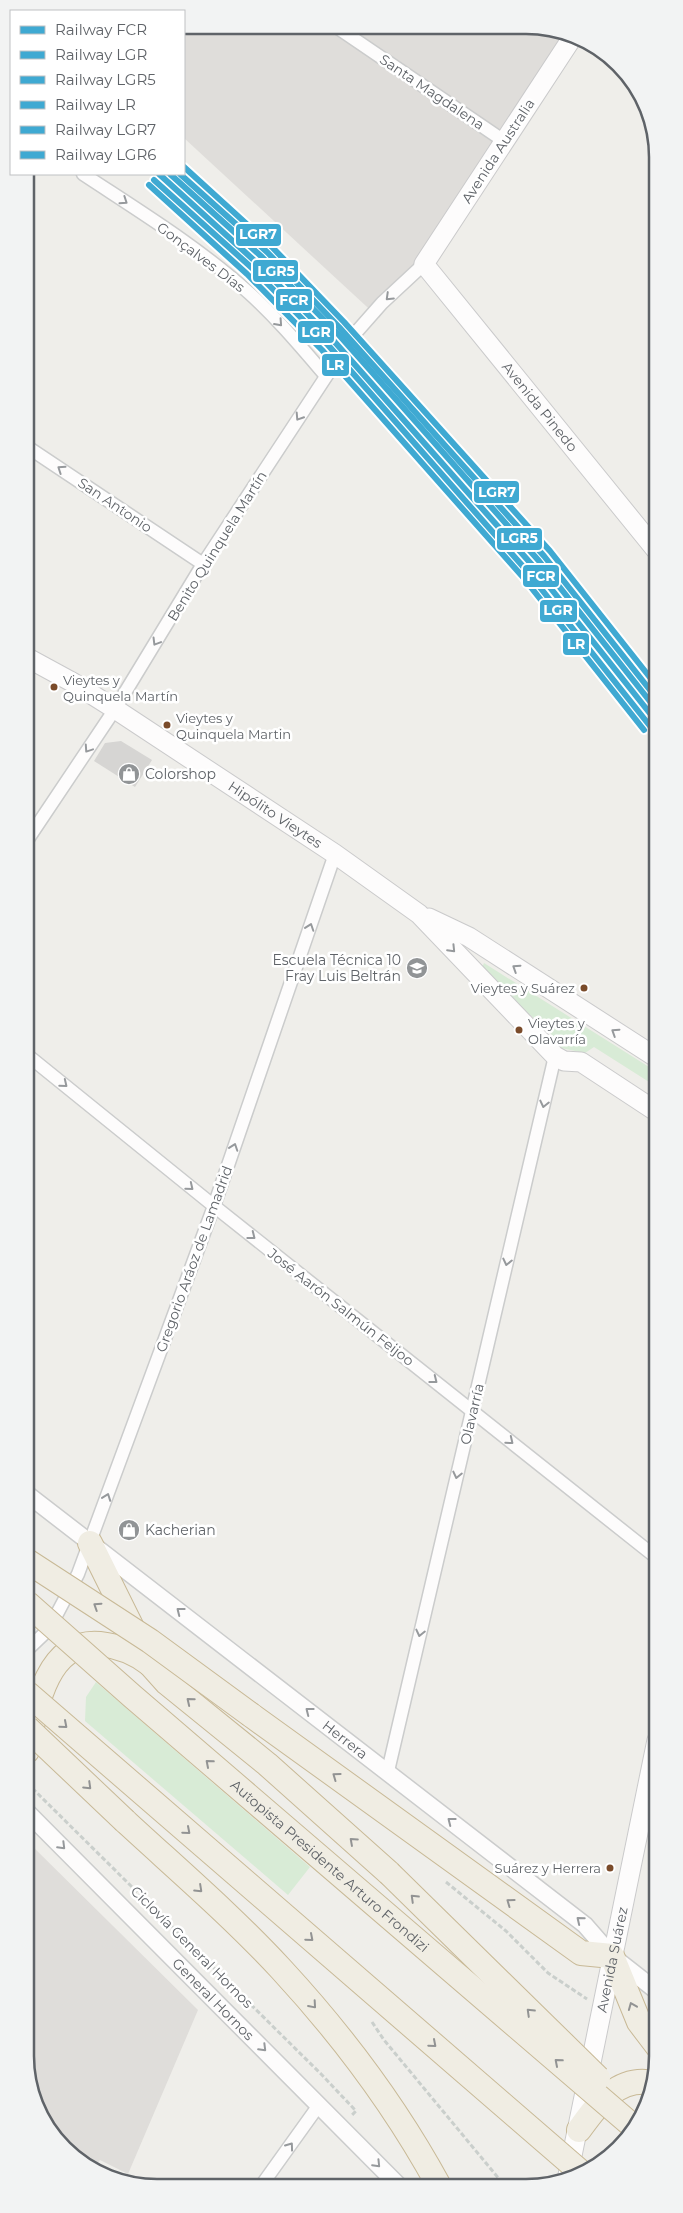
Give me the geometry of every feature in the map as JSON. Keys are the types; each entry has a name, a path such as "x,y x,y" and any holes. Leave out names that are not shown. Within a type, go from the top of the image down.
{"highway":[{"path":"90,1543 150,1664"},
{"path":"34,1566 157,1646 581,1952 612,1956 639,2022 649,2035"},
{"name":"Autopista Presidente Arturo Frondizi","path":"34,1609 132,1696 629,2124"},
{"path":"34,1718 46,1680 58,1661 74,1647 87,1643 113,1645 141,1657 167,1683 267,1764 389,1873 635,2114"},
{"path":"34,1699 576,2168"},
{"path":"34,1735 265,1952 341,2037 403,2123 435,2179"},
{"path":"579,2130 595,2106 610,2093 636,2082 646,2083"}],"main road":[{"name":"Avenida Australia","path":"424,264 570,41"},
{"name":"Avenida Pinedo","path":"424,264 649,541"},
{"name":"Hipólito Vieytes","path":"34,662 115,709 335,854 419,914 555,1056"},
{"name":"Hipólito Vieytes","path":"419,914 469,937 649,1053"},
{"path":"555,1056 564,1061 581,1062 649,1107"},
{"name":"Avenida Suárez","path":"569,2171 649,1778"}],"street":[{"name":"Santa Magdalena","path":"347,34 504,141"},
{"name":"Gonçalves Días","path":"84,175 193,249 239,284 269,312 326,376"},
{"name":"Benito Quinquela Martín","path":"34,830 115,709 204,564 326,376 363,324 387,298 424,264"},
{"name":"San Antonio","path":"34,451 204,564"},
{"name":"Gregorio Aráoz de Lamadrid","path":"34,1644 45,1635 53,1623 78,1574 90,1543 214,1206 335,854"},
{"name":"Olavarría","path":"388,1772 555,1056"},
{"name":"José Aarón Salmún Feijoo","path":"34,1060 649,1552"},
{"name":"Herrera","path":"34,1499 585,1925 612,1956 649,1985"},
{"name":"General Hornos","path":"34,1819 392,2179"},
{"path":"266,2179 319,2105"}],"path":[{"name":"Ciclovía General Hornos","path":"34,1790 356,2111"},
{"path":"372,2022 384,2040 499,2179"}],"shaded area":[{"path":"185,34 534,34 567,40 379,318 185,139"},
{"path":"34,1848 198,2010 128,2174 100,2160 97,2164 88,2159 54,2125 40,2096 36,2080 34,2064"}],"green space":[{"path":"484,963 649,1067 649,1082 594,1047 585,1053 561,1048 547,1029 513,1001 481,970"},
{"path":"96,1682 310,1867 288,1895 85,1721 86,1697"}],"building":[{"name":"Colorshop","path":"121,741 152,760 135,787 94,761 105,743"}],"rail line":[{"name":"LGR7","path":"185,168 272,247 344,322 550,551 649,676"},
{"name":"FCR","path":"160,175 257,263 333,340 533,566 649,712"},
{"name":"LGR5","path":"171,175 262,257 339,335 539,561 649,700"},
{"name":"LGR6","path":"181,175 267,252 339,327 544,556 649,689"},
{"name":"LGR","path":"154,180 252,268 328,345 527,571 649,725"},
{"name":"LR","path":"149,185 247,274 322,350 522,576 644,730"}],"place":[{"name":"Vieytes y Quinquela Martín","path":"54,687"},
{"name":"Vieytes y Quinquela Martin","path":"167,725"},
{"name":"Colorshop","path":"129,774"},
{"name":"Escuela Técnica 10 Fray Luis Beltrán","path":"417,968"},
{"name":"Vieytes y Suárez","path":"584,988"},
{"name":"Vieytes y Olavarría","path":"519,1030"},
{"name":"Kacherian","path":"129,1530"},
{"name":"Suárez y Herrera","path":"610,1868"}]}
